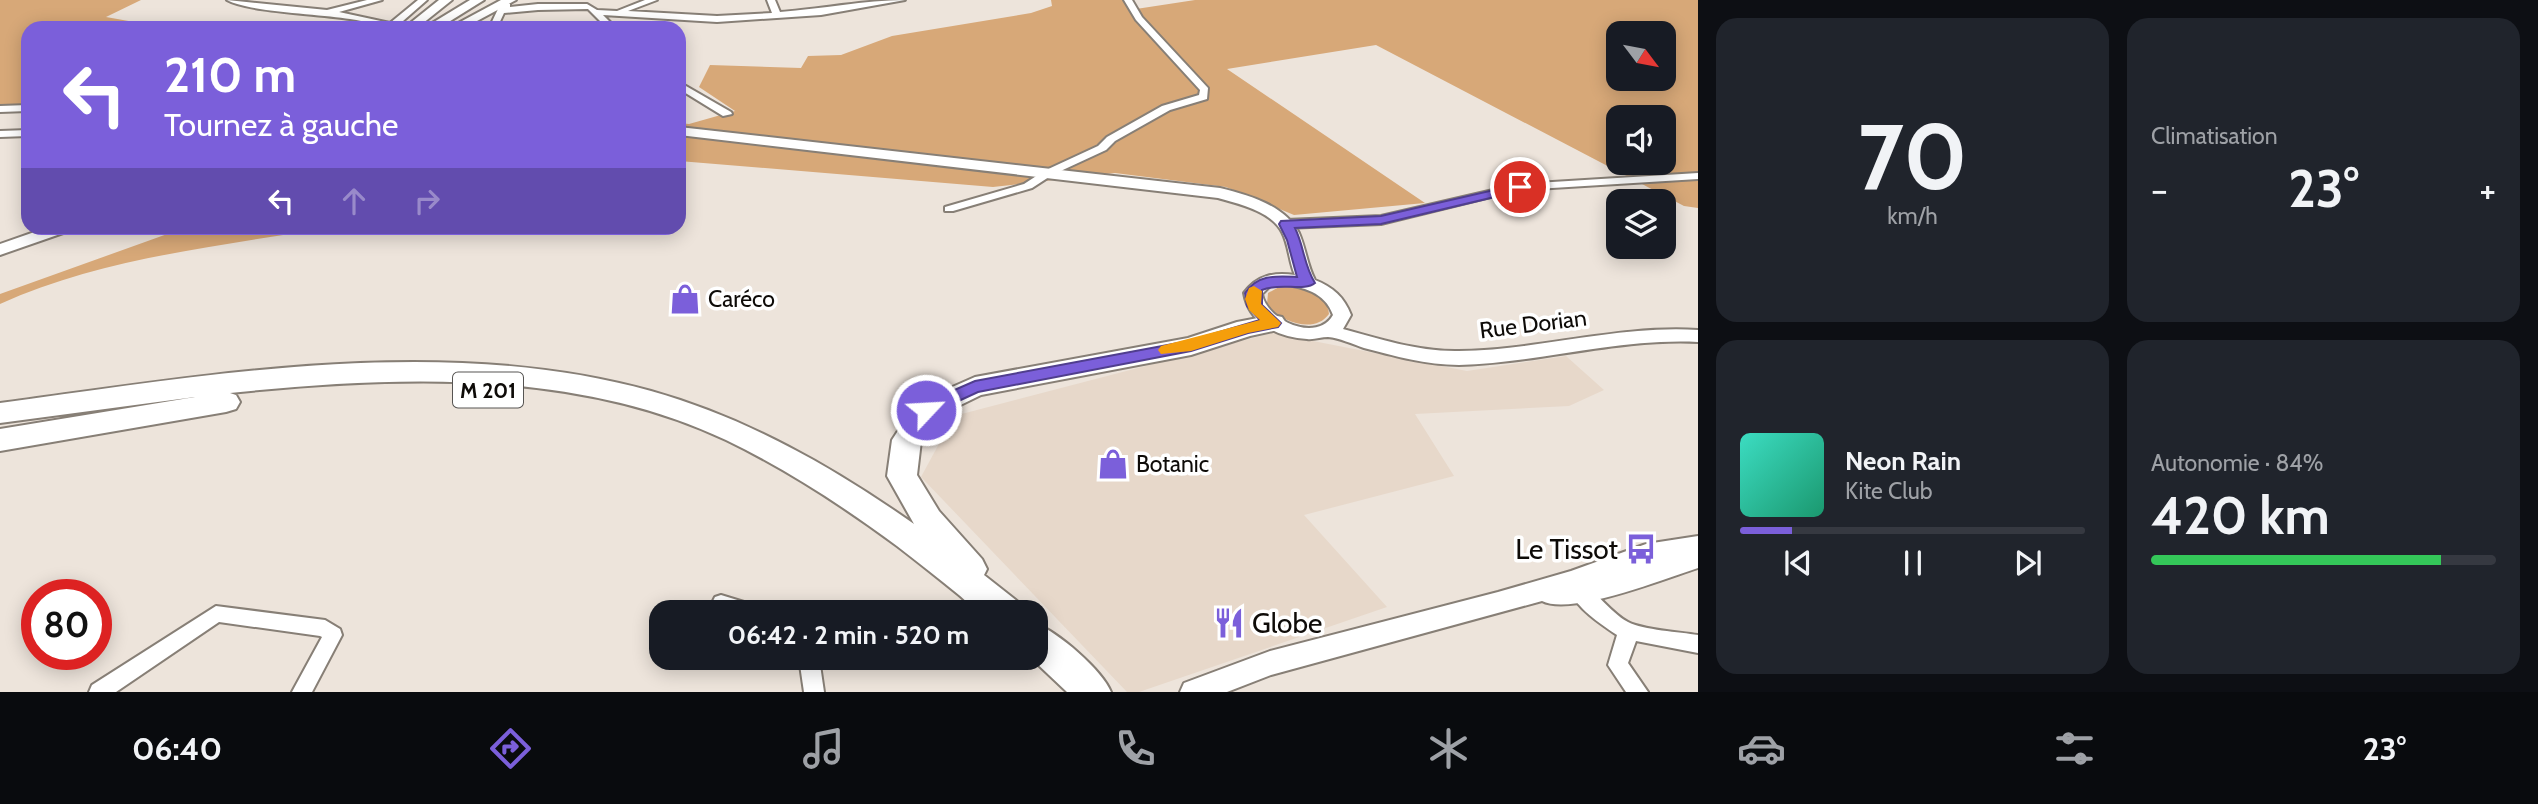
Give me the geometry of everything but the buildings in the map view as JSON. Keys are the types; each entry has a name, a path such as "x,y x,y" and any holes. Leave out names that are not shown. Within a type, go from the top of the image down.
{"highway":[{"path":"996,600 928,520 902,476 907,440 926,410 975,387 1191,346 1246,328 1273,323"},
{"name":"M 201","path":"0,413 258,389 380,374 500,375 574,383 661,404 731,430 837,487 887,520 990,600"},
{"path":"0,397 258,389"},
{"path":"0,440 258,389"},
{"name":"M 201","path":"0,429 258,389 491,390 562,398 644,418 721,445 792,481 848,515 963,600"},
{"path":"1048,651 1093,692"},
{"path":"1046,670 1072,692"}],"main road":[{"path":"419,21 446,0"},
{"path":"442,21 478,0"},
{"path":"455,21 491,0"},
{"path":"469,21 511,0"},
{"path":"686,132 1220,193 1260,207 1286,224 1294,240 1301,273 1307,283"},
{"path":"0,241 21,234"},
{"path":"0,250 41,235"},
{"path":"1281,279 1289,271 1295,251"},
{"path":"1273,323 1255,306 1253,293 1264,282 1281,279 1307,283 1333,299 1340,310 1334,326"},
{"name":"Rue Dorian","path":"1273,323 1296,332 1334,326 1413,354 1459,358 1659,334 1698,336"},
{"path":"1576,587 1646,554 1698,546"},
{"path":"1194,692 1270,663 1529,593 1576,587 1698,558"}],"street":[{"path":"231,0 256,6 378,21"},
{"path":"322,14 378,0"},
{"path":"398,21 423,0"},
{"path":"496,21 500,11 511,0"},
{"path":"615,13 653,0"},
{"path":"771,0 776,14"},
{"path":"800,13 806,6 822,5 829,0"},
{"path":"500,11 585,6 615,13 717,19 800,13 901,0"},
{"path":"949,209 1028,186 1048,173 1102,148 1111,139 1167,108 1205,95 1198,82 1139,18 1128,0"},
{"path":"585,6 603,21"},
{"path":"686,89 727,114"},
{"path":"0,109 21,108"},
{"path":"0,134 21,133"},
{"path":"1286,224 1381,220 1520,187 1698,176"},
{"path":"1576,587 1613,625 1626,631 1698,644"},
{"path":"99,692 216,614 325,628 333,635 302,692"},
{"path":"1626,631 1627,639 1619,666 1638,692"},
{"path":"811,670 814,692"}],"shaded area":[{"path":"0,0 141,0 106,17 129,21 21,21 21,105 0,105"},
{"path":"1051,0 1131,0 1136,9 1195,0 1698,0 1698,208 1676,202 1676,189 1651,189 1625,175 1676,175 1676,105 1606,105 1606,165 1376,45 1227,69 1425,203 1294,215 1226,187 1115,173 993,187 686,162 686,124 735,111 699,87 710,65 801,68 808,56 841,55 892,36 1031,13 1052,6"},
{"path":"164,235 282,235 118,265 38,288 0,304 0,294"},
{"path":"1279,287 1310,291 1323,300 1329,314 1315,324 1306,325 1280,316 1267,304 1268,293"},
{"path":"1272,333 1467,371 1566,356 1604,390 1569,406 1415,414 1454,476 1304,515 1387,607 1139,692 1127,692 1048,610 1048,600 1039,600 921,477 954,416"}],"slow traffic":[{"path":"1166,350 1191,346 1246,328 1273,323 1255,306 1252,299 1254,291"}],"place":[{"name":"Caréco","path":"685,299"},
{"name":"Botanic","path":"1113,464"},
{"name":"Le Tissot","path":"1641,549"},
{"name":"Globe","path":"1229,623"}],"route":[{"path":"926,410 975,387 1191,346 1246,328 1273,323 1255,306 1252,299 1257,287 1264,282 1281,279 1307,283 1301,273 1294,240 1286,224 1381,220 1520,187"}]}
